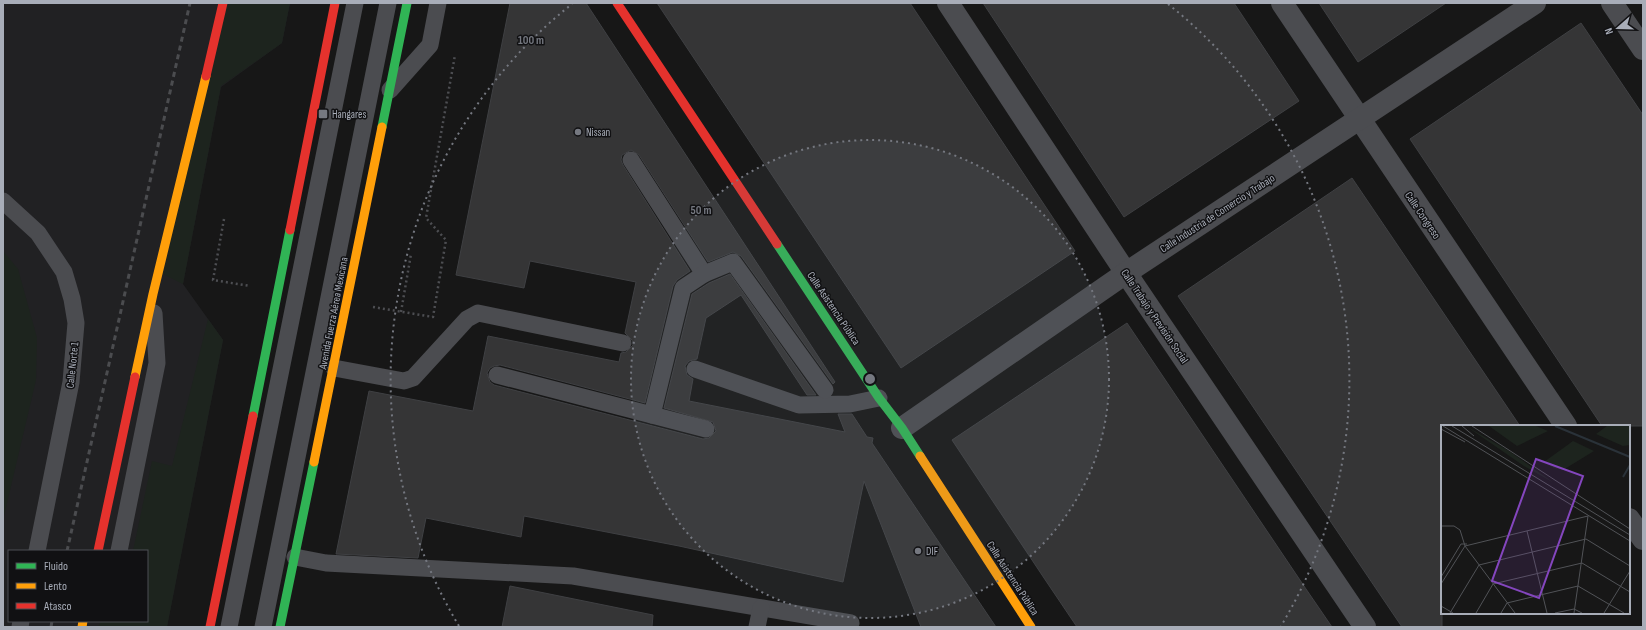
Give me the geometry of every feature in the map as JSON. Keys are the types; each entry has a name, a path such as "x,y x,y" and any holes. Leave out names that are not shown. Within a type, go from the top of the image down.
{"street":[{"path":"98,550 153,294 223,3"},
{"path":"210,627 335,3"},
{"name":"Avenida Fuerza Aérea Mexicana","path":"280,627 334,368 407,3"},
{"name":"Calle Asistencia Pública","path":"617,3 879,398 902,428 1031,627"},
{"name":"Calle Trabajo y Previsión Social","path":"948,3 1126,273 1365,627"},
{"name":"Calle Congreso","path":"1282,3 1358,120 1565,425"},
{"name":"Calle Industria de Comercio y Trabajo","path":"902,428 1126,273 1535,3"},
{"path":"1612,3 1643,49"},
{"path":"1630,520 1643,539"}],"lane":[{"path":"229,627 355,3"},
{"path":"263,627 388,3"},
{"path":"390,90 430,45 438,3"},
{"path":"631,160 704,274"},
{"name":"Calle Norte 1","path":"3,201 38,233 64,272 72,299 76,323 71,382 37,550"},
{"path":"652,415 683,288 704,274 733,262 835,404"},
{"path":"119,550 157,363 153,294"},
{"path":"334,368 404,381 413,378 467,320 478,313 623,343"},
{"path":"695,369 798,405 850,404 879,398"},
{"path":"497,375 706,429"},
{"path":"295,557 326,563 573,576 852,623"},
{"path":"757,627 761,608"}],"path":[{"path":"411,254 401,312 433,317 446,240 426,218 456,49"},
{"path":"224,220 213,280 278,291"}],"shaded area":[{"path":"3,3 290,3 282,43 221,87 183,284 223,340 167,627 3,627"},
{"path":"227,3 290,3 282,43 221,86 183,284 163,274"},
{"path":"3,251 18,269 37,338 36,380 3,520"},
{"path":"208,319 223,340 167,627 98,627 100,622 148,622 148,550 133,550 152,461 172,466"}],"building":[{"path":"510,3 586,3 835,382 833,384 741,256 733,252 708,262 639,155 631,150 622,155 621,160 623,165 690,271 677,280 673,286 645,403 500,365 490,368 487,373 490,382 494,385 703,439 709,438 716,431 713,422 664,408 692,294 709,283 730,274 816,395 807,395 741,295 706,318 697,359 689,361 685,366 687,375 693,379 689,401 845,432 838,414 852,414 867,437 873,438 872,443 996,627 921,627 864,481 843,582 679,546 524,516 521,537 426,518 418,558 336,554 369,391 473,411 488,336 619,362 621,353 626,352 633,345 632,340 625,333 636,282 530,261 524,288 456,275"},
{"path":"657,3 910,3 1075,251 901,368"},
{"path":"983,3 1234,3 1299,101 1124,217"},
{"path":"1319,3 1446,3 1358,62"},
{"path":"1581,23 1643,115 1643,426 1601,425 1410,139"},
{"path":"1352,178 1519,425 1441,425 1442,627 1402,627 1178,296"},
{"path":"1127,323 1332,627 1077,627 952,440"},
{"path":"510,586 653,615 652,627 502,627"}],"railway":[{"path":"67,550 190,3"},
{"path":"51,627 52,622"}],"traffic: fast":[{"path":"382,127 407,3"},
{"path":"253,416 290,230"},
{"path":"777,244 879,398 902,428 920,456"},
{"path":"280,627 314,462"}],"traffic: slow":[{"path":"135,377 153,294 206,76"},
{"path":"314,462 382,127"},
{"path":"920,456 1031,627"},
{"path":"82,627 83,622"}],"traffic: jam":[{"path":"206,76 223,3"},
{"path":"290,230 335,3"},
{"path":"617,3 777,244"},
{"path":"98,550 135,377"},
{"path":"210,627 253,416"}],"place":[{"name":"Hangares","path":"323,114"},
{"name":"Nissan","path":"578,132"},
{"name":"DIF","path":"918,551"}]}
